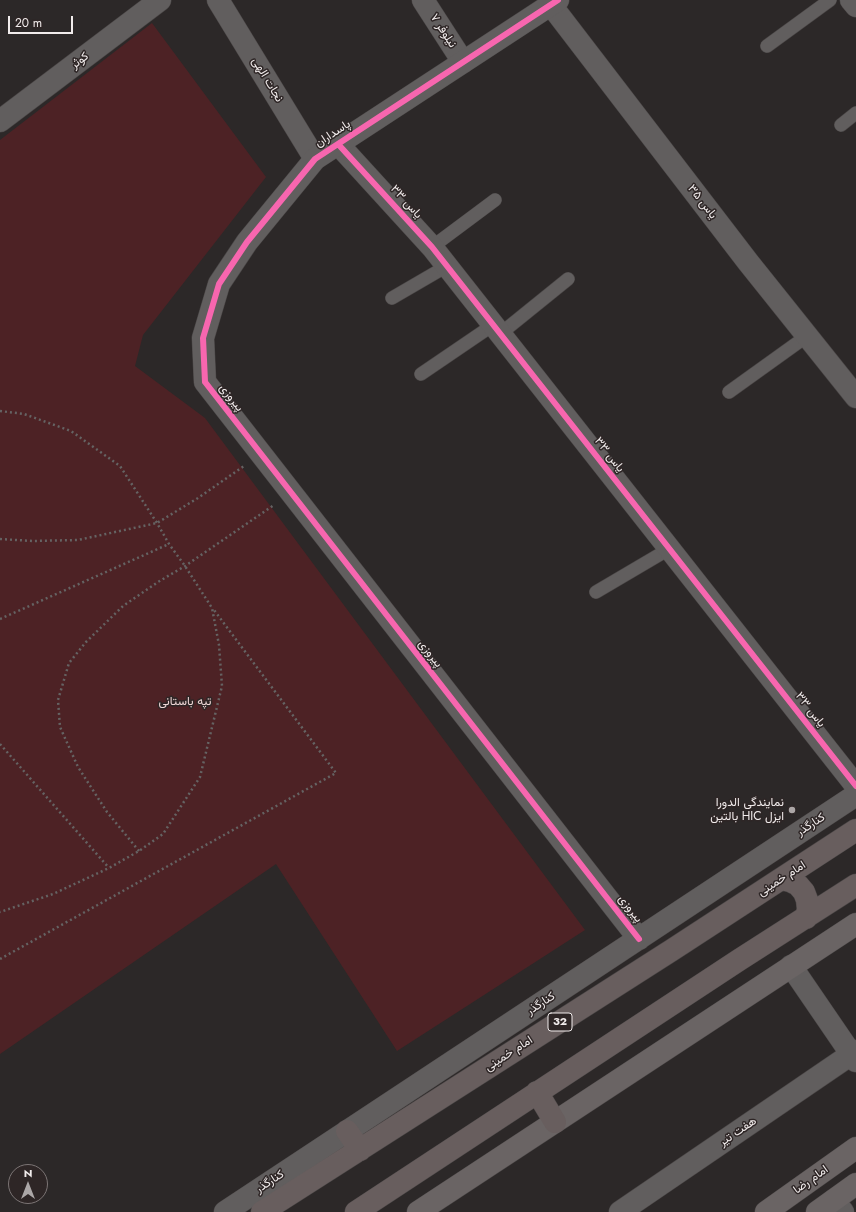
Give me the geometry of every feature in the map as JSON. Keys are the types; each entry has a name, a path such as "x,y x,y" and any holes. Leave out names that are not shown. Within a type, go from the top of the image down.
{"highway":[{"name":"امام خمینی","path":"262,1212 856,830"},
{"path":"781,879 798,885 804,892 808,909 806,918"},
{"path":"356,1212 537,1092 856,885"},
{"path":"537,1092 555,1122"},
{"path":"347,1131 360,1150"}],"main road":[{"path":"418,1212 856,924"},
{"name":"امام رضا","path":"766,1212 856,1148"},
{"path":"831,1208 856,1184"}],"street":[{"name":"کوثر","path":"0,121 160,0"},
{"name":"نجات الهی","path":"218,0 315,159"},
{"name":"نیلوفر ۷","path":"423,0 463,62"},
{"path":"851,0 856,6"},
{"name":"پاسداران","path":"205,382 203,338 219,284 247,242 315,159 554,2"},
{"name":"یاس ۳۵","path":"554,2 748,262 856,397"},
{"name":"یاس ۳۳","path":"338,144 432,247 856,786"},
{"name":"پیروزی","path":"205,382 639,939"},
{"name":"کنارگذر","path":"225,1212 856,795"},
{"path":"791,966 854,1055"},
{"name":"هفت تیر","path":"620,1212 854,1055"}],"lane":[{"path":"767,46 830,0"},
{"path":"842,125 856,113"},
{"path":"432,247 495,200"},
{"path":"392,298 447,266"},
{"path":"421,374 496,329 568,279"},
{"path":"729,392 807,336"},
{"path":"596,592 669,548"}],"path":[{"path":"0,412 24,414 71,431 120,466 169,544 212,608 336,773 0,959"},
{"path":"0,539 32,541 78,540 157,523 198,498 261,455"},
{"path":"139,851 107,812 78,767 60,728 58,700 69,663 86,642 123,606 185,566 291,493"},
{"path":"0,619 169,544"},
{"path":"0,912 53,894 109,868 139,851 163,834 200,777 214,725 222,686 219,645 212,608"},
{"path":"0,744 109,868"}],"green space":[{"name":"تپه باستانی","path":"152,23 266,177 143,335 135,366 205,418 585,930 397,1051 276,864 0,1054 0,140"}],"cycle path":[{"path":"558,0 315,159 247,242 219,284 203,338 205,382 639,939"},
{"path":"338,144 432,247 856,786"}],"place":[{"name":"نمایندگی الدورا بالتین HIC ایزل","path":"792,810"}]}
